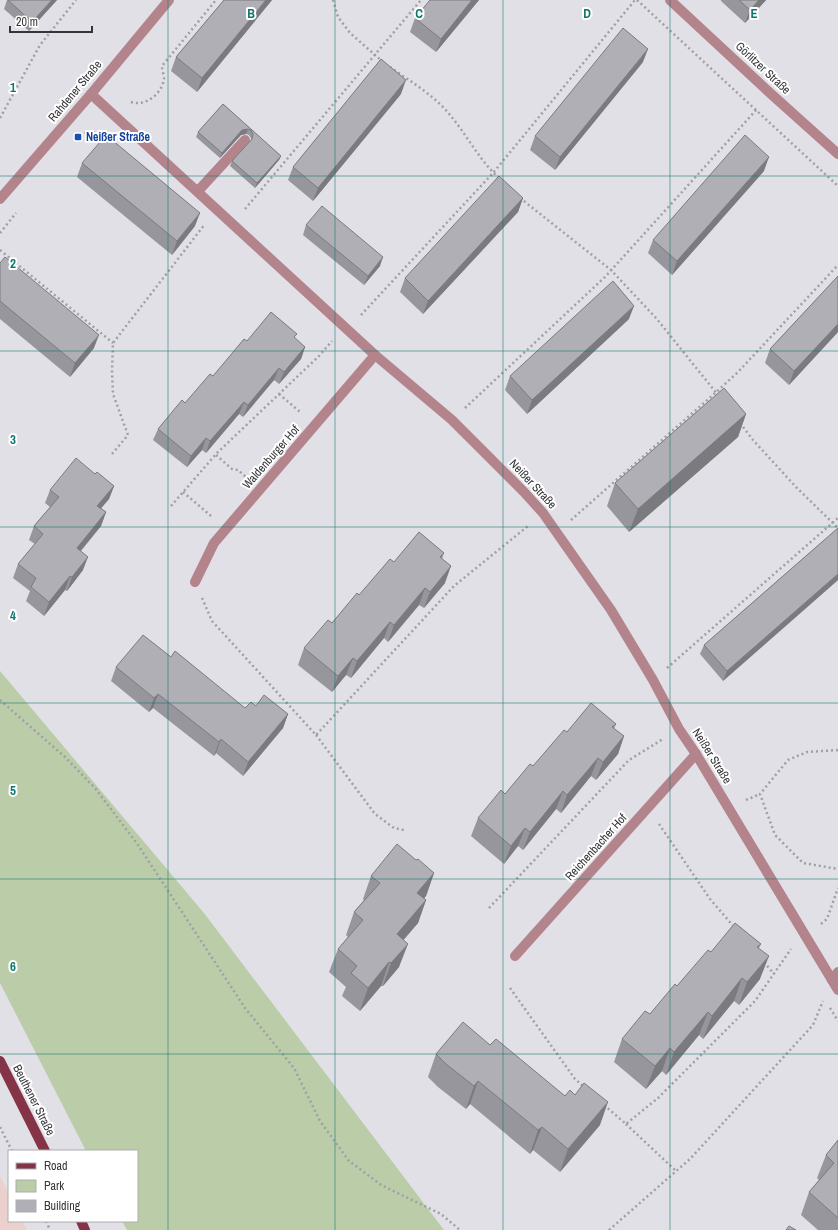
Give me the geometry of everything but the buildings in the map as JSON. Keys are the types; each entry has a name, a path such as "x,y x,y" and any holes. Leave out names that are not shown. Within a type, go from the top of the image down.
{"main road":[{"name":"Beuthener Straße","path":"0,1061 44,1150"}],"street":[{"name":"Rahdener Straße","path":"0,198 91,94 168,0"},
{"name":"Görlitzer Straße","path":"670,0 838,154"},
{"name":"Neißer Straße","path":"91,94 348,329 452,420 544,513 611,610 653,680 679,729 696,754 805,936 835,976 838,990"},
{"path":"198,191 245,140"},
{"name":"Waldenburger Hof","path":"195,582 214,543 376,354"},
{"name":"Reichenbacher Hof","path":"515,956 696,754"}],"path":[{"path":"0,118 40,45 76,0"},
{"path":"126,101 134,103 150,100 160,90 164,79 162,66 216,0"},
{"path":"333,0 338,17 350,33 384,62"},
{"path":"232,223 421,0"},
{"path":"171,506 216,455 319,356 334,338 348,329 493,173 636,0 838,186"},
{"path":"390,67 426,92 450,114 472,147 493,173 503,182"},
{"path":"452,420 611,270 770,93"},
{"path":"81,133 90,132 107,134"},
{"path":"518,196 611,270 656,318 721,398"},
{"path":"112,454 128,435 113,394 113,343 208,220"},
{"path":"0,250 113,343"},
{"path":"557,532 738,372 838,265"},
{"path":"279,394 315,425"},
{"path":"739,422 753,440 796,487 838,528"},
{"path":"216,455 232,469 238,470 260,489"},
{"path":"183,492 226,530"},
{"path":"653,680 838,518"},
{"path":"316,735 454,586 528,525 533,531"},
{"path":"195,582 212,621 316,735 375,814 394,828 404,830"},
{"path":"0,700 65,757 95,788 138,845 245,1008 294,1068 320,1121 349,1160 381,1185 441,1214 460,1230"},
{"path":"489,908 629,760 679,729"},
{"path":"838,750 807,752 788,760 760,794 775,835 803,863 838,870"},
{"path":"648,809 710,900 740,934"},
{"path":"805,936 827,919 838,888"},
{"path":"626,1124 658,1098 755,1001 792,947 796,954"},
{"path":"759,957 774,974"},
{"path":"609,1230 690,1159 813,1025 835,976"},
{"path":"510,988 575,1079 586,1089"},
{"path":"603,1104 676,1171"},
{"path":"0,1127 12,1150"}],"shaded area":[{"path":"0,1176 8,1192 8,1222 23,1222 27,1230 0,1230"}],"green space":[{"path":"0,671 204,913 444,1230 127,1230 123,1222 138,1222 138,1150 85,1150 0,983"}],"place":[{"name":"Neißer Straße","path":"78,137"}]}
